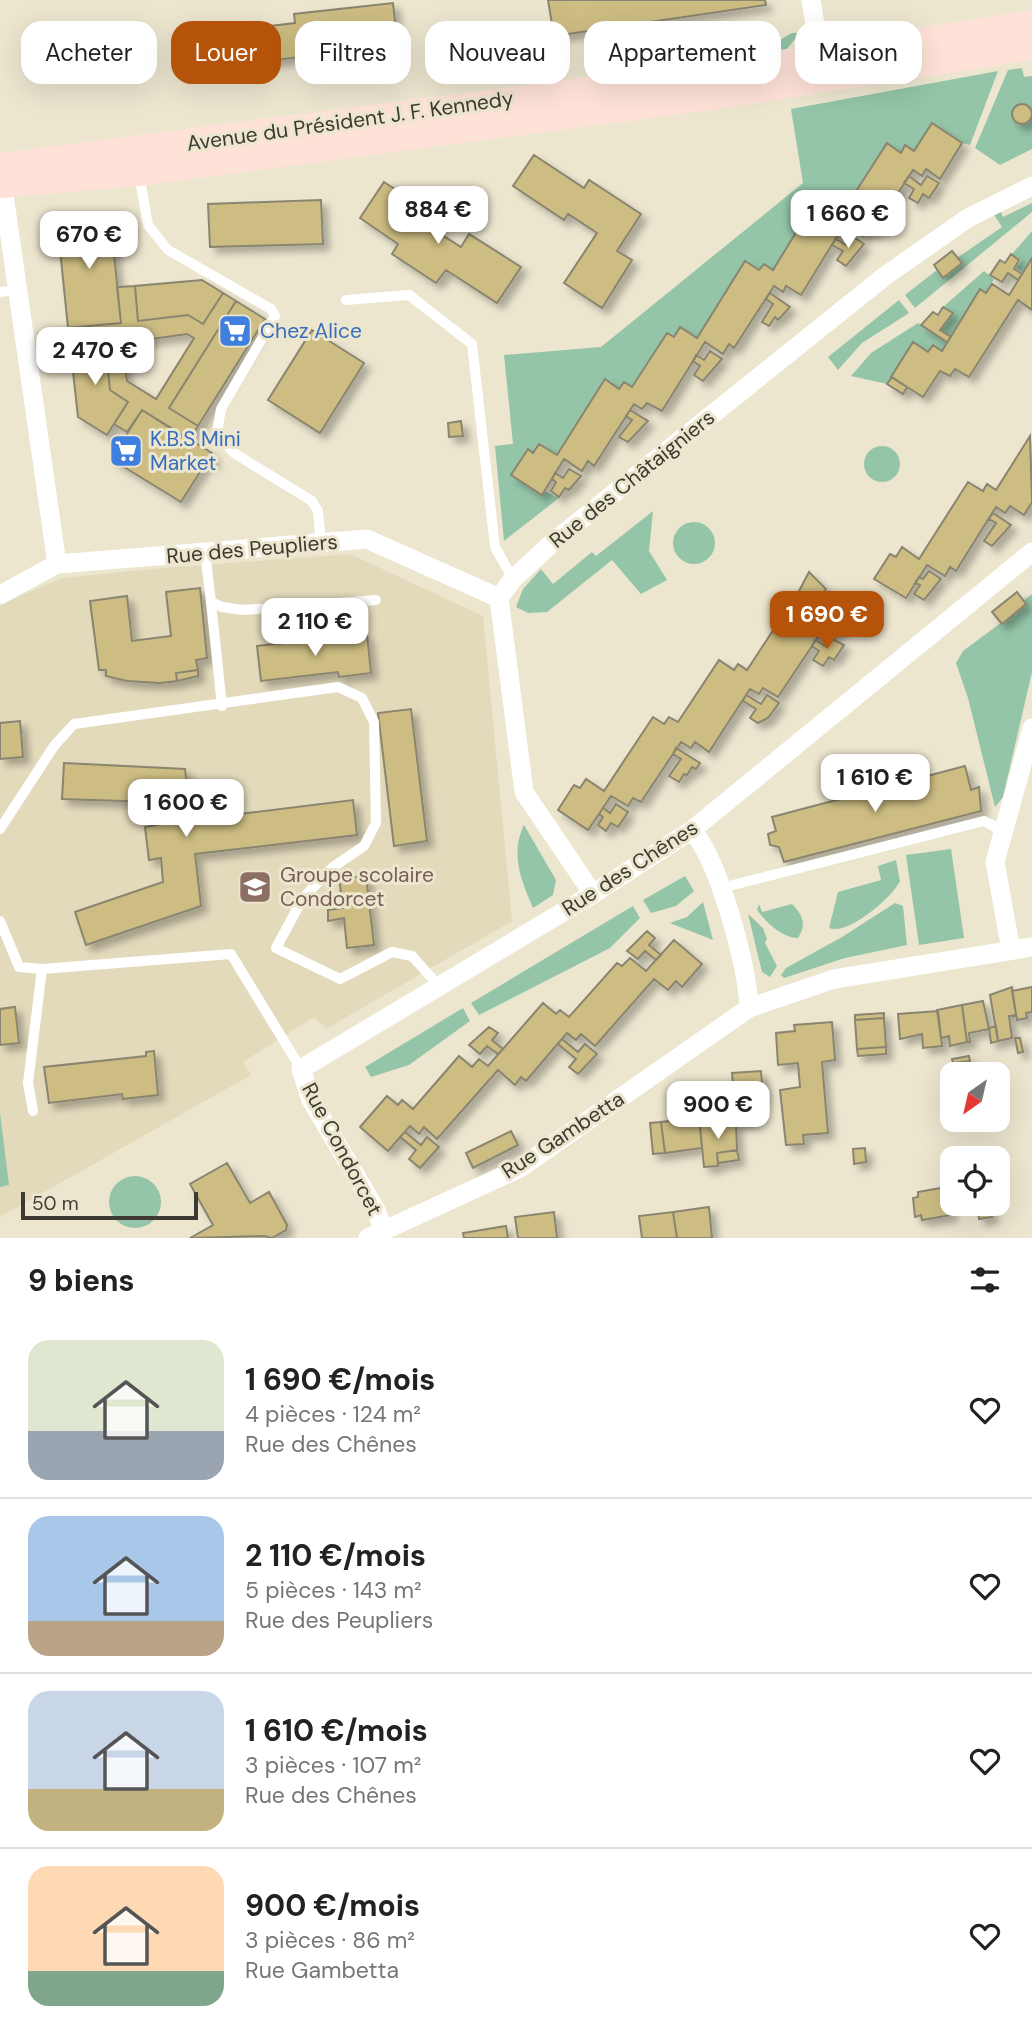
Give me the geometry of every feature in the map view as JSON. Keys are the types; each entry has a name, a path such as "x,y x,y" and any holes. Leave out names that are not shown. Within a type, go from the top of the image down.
{"main road":[{"name":"Avenue du Président J. F. Kennedy","path":"922,47 1032,23"},
{"name":"Avenue du Président J. F. Kennedy","path":"922,58 1032,47"},
{"name":"Avenue du Président J. F. Kennedy","path":"0,176 704,75 795,70"},
{"name":"Avenue du Président J. F. Kennedy","path":"0,176 139,173 795,72"}],"street":[{"path":"811,0 814,21"},
{"path":"0,176 8,291 57,564"},
{"name":"Rue des Châtaigniers","path":"499,598 513,579 552,543 885,276 968,218 1032,186"},
{"name":"Rue des Peupliers","path":"0,595 57,564 367,539 499,598"},
{"name":"Rue des Chênes","path":"301,1069 593,894 692,830 1032,552"},
{"path":"499,598 524,792 593,894"},
{"path":"1011,950 995,862 1032,728"},
{"path":"692,830 704,845 721,888 748,989 749,1008"},
{"name":"Rue Gambetta","path":"375,1234 520,1168 749,1008 834,979 1032,947"},
{"name":"Rue Condorcet","path":"301,1069 311,1100 376,1210 375,1234"}],"lane":[{"path":"139,173 148,225 168,250 271,310 275,316 222,409 217,432 234,453 312,501 318,511 321,543"},
{"path":"346,300 409,295 472,344 495,547 513,579"},
{"path":"205,553 222,706"},
{"path":"211,602 222,607 243,610 376,600"},
{"path":"0,829 54,746 74,724 222,706 338,687 362,698 374,722 376,823 364,846 333,867 303,898 276,948 340,979 392,952 412,956 439,986"},
{"path":"721,888 984,821 1003,831"},
{"path":"0,920 19,967 42,969 231,954 301,1069"},
{"path":"33,1111 28,1083 42,969"}],"shaded area":[{"name":"Groupe scolaire Condorcet","path":"350,554 483,616 512,921 326,1029 314,1017 243,1062 251,1075 0,1217 0,604 63,578"}],"green space":[{"path":"795,33 795,39 786,50 781,51 781,39"},
{"path":"1022,68 1024,77 1032,76 1032,149 1000,165 975,148 1008,70"},
{"path":"998,71 970,145 962,143 932,123 914,151 905,146 901,153 886,144 837,221 819,210 813,220 806,217 773,270 764,264 759,270 745,262 697,338 680,327 674,337 667,333 632,387 619,389 605,380 557,455 539,444 533,453 527,449 512,475 559,498 504,541 495,446 513,444 504,355 601,347 803,183 791,109"},
{"path":"1032,203 1032,212 915,308 905,295 937,270 943,277 961,264 957,258 1002,227 993,213 1000,210 1003,217"},
{"path":"1032,231 1032,258 1023,273 1016,268 1021,260 1012,254"},
{"path":"984,271 994,279 986,293 980,290 951,337 940,330 953,314 943,307"},
{"path":"899,300 909,313 862,343 838,370 828,357"},
{"path":"918,323 947,342 942,351 928,352 913,343 887,384 851,376 871,353"},
{"path":"882,446 895,451 900,464 895,477 882,482 869,477 864,464 869,451"},
{"path":"653,511 649,551 667,580 641,594 612,560 547,612 528,613 516,607 523,589 541,569 553,584 592,552 596,556"},
{"path":"694,522 709,528 715,543 709,558 694,564 679,558 673,543 679,528"},
{"path":"1032,594 1032,672 1003,797 995,807 968,698 956,663 963,651 1026,604 1023,601"},
{"path":"524,825 556,880 553,895 533,908 519,867 518,846"},
{"path":"951,849 964,938 919,945 906,855"},
{"path":"896,860 900,881 888,897 857,921 837,929 829,928 838,892 881,880 878,866"},
{"path":"685,876 694,891 676,906 651,913 643,900"},
{"path":"703,902 713,940 670,923 687,917"},
{"path":"895,903 903,906 907,945 845,958 784,978 781,975 786,968"},
{"path":"759,904 762,912 792,904 802,920 798,938 780,932 770,924 757,910"},
{"path":"633,906 640,918 610,948 479,1015 471,1003"},
{"path":"748,914 763,928 767,939 765,943 777,966 770,977 762,972"},
{"path":"463,1008 470,1021 409,1065 371,1077 365,1067"},
{"path":"0,1113 9,1185 0,1187"},
{"path":"135,1176 145,1178 153,1184 159,1192 159,1212 153,1220 145,1226 135,1228 125,1226 117,1220 111,1212 109,1202 111,1192 117,1184 125,1178"}],"building":[{"path":"548,0 765,0 766,5 657,21 584,21 584,32 570,34 570,21 552,21"},
{"path":"393,3 395,21 295,23 294,14"},
{"path":"295,23 295,58 281,59 281,25"},
{"path":"1022,104 1029,107 1032,114 1029,121 1022,124 1015,121 1012,114 1015,107"},
{"path":"932,123 962,143 940,179 926,169 922,176 913,170 873,232 869,228 863,236 844,225 801,295 786,286 783,292 774,286 734,348 729,344 723,354 705,342 662,411 647,403 642,409 634,404 594,466 588,461 582,471 564,459 542,495 511,475 528,449 533,453 539,444 557,455 605,379 619,389 624,382 632,387 667,333 674,337 680,327 697,338 745,261 759,270 764,264 773,270 806,216 813,220 819,210 837,221 887,143 901,153 905,145 914,151"},
{"path":"534,155 584,188 589,180 641,214 617,251 632,260 602,308 564,283 597,233 568,214 564,220 513,186"},
{"path":"909,176 921,185 927,176 939,183 929,198 923,194 918,203 909,198 914,189 904,183"},
{"path":"384,182 424,208 417,219 461,247 469,234 521,267 497,303 446,270 436,283 392,254 398,244 360,218"},
{"path":"321,200 323,244 210,247 208,204"},
{"path":"110,214 121,323 68,328 57,220"},
{"path":"852,236 864,244 846,266 837,260 843,251 832,245 836,239 846,245"},
{"path":"952,251 962,263 943,278 934,265"},
{"path":"1011,254 1019,260 1014,269 1022,274 1018,280 1008,273 1002,282 990,275 1000,260 1005,263"},
{"path":"1032,258 1032,310 1018,300 969,377 955,369 950,376 940,371 923,397 891,377 913,342 928,352 933,345 942,351 980,289 986,293 992,284 1009,295"},
{"path":"202,280 223,293 203,324 188,315 138,321 135,286"},
{"path":"135,286 138,321 188,315 203,324 223,293 236,301 169,408 198,426 189,440 142,410 127,432 114,424 128,402 110,390 105,341 70,344 68,328 121,323 117,287","holes":["187,334 194,338 156,399 127,381 122,343"]},
{"path":"770,293 790,307 778,320 775,317 769,326 762,322 773,304 766,299"},
{"path":"236,301 265,319 198,426 169,408"},
{"path":"943,307 953,313 940,330 951,337 947,342 921,325 933,312 938,315"},
{"path":"312,330 364,363 320,433 268,400"},
{"path":"105,341 110,390 128,402 107,435 78,417 70,344"},
{"path":"710,351 722,359 703,381 694,375 700,366 693,361 696,355 704,360"},
{"path":"892,377 907,387 903,394 887,384"},
{"path":"142,410 212,453 210,456 214,459 211,464 207,461 181,502 111,459"},
{"path":"630,410 648,421 628,442 619,437 632,420 626,416"},
{"path":"461,421 463,436 449,437 448,423"},
{"path":"1030,436 1032,502 1024,515 1010,506 1005,513 996,507 956,571 950,567 945,576 927,565 906,598 874,579 890,554 896,557 902,547 919,559 968,482 983,491 987,484 996,490"},
{"path":"569,469 581,476 569,490 565,488 559,497 551,491 556,482 552,479 555,473 563,478"},
{"path":"993,513 1011,525 992,546 984,541 996,523 989,519"},
{"path":"929,571 941,579 924,600 914,594 920,585 915,583 919,577 923,579"},
{"path":"809,572 826,589 823,593 835,601 839,596 854,606 836,634 831,632 828,637 820,633 828,622 808,609 813,600 799,591"},
{"path":"200,588 207,658 196,660 198,670 176,673 177,681 160,683 127,681 106,676 106,670 99,670 90,601 127,596 132,641 171,636 166,592"},
{"path":"1017,592 1026,604 1002,624 992,612"},
{"path":"789,606 803,615 808,609 828,622 778,697 763,688 759,694 750,689 709,752 695,742 691,748 681,742 641,802 633,798 628,806 611,796 588,830 558,810 574,785 580,788 586,779 604,791 653,717 664,724 669,717 678,722 719,660 734,670 738,664 747,670"},
{"path":"367,634 371,673 339,677 338,672 261,681 257,646"},
{"path":"831,638 844,645 834,660 829,657 823,666 813,660 819,651 812,646 815,640 827,647"},
{"path":"198,670 198,676 177,681 176,673"},
{"path":"746,695 761,704 767,695 779,703 768,718 758,723 750,718 756,709 743,701"},
{"path":"411,709 427,841 394,846 378,713"},
{"path":"20,721 23,757 0,759 0,723"},
{"path":"676,748 700,763 696,769 692,767 687,775 684,774 679,782 669,776 681,759 673,754"},
{"path":"64,763 185,769 191,820 353,800 357,835 195,854 201,906 86,945 75,912 163,882 161,858 149,860 145,827 157,825 155,802 62,799"},
{"path":"965,766 971,790 979,787 981,811 784,862 779,847 770,845 768,834 776,831 772,817"},
{"path":"616,804 628,812 618,827 611,823 606,831 598,825 603,817 599,814 603,808 610,813"},
{"path":"366,876 374,945 347,948 344,918 328,921 328,910 343,908 339,879"},
{"path":"647,931 655,938 649,945 661,955 656,960 645,951 638,959 627,951"},
{"path":"674,940 702,964 682,987 676,981 668,990 654,979 595,1046 581,1034 576,1040 567,1033 526,1081 521,1077 515,1085 498,1070 437,1139 424,1127 419,1134 410,1126 388,1151 360,1127 387,1096 398,1105 402,1100 413,1109 459,1056 472,1067 479,1059 488,1066 543,1003 556,1014 560,1010 569,1017 617,963 622,966 630,958 646,971"},
{"path":"1012,987 1016,1015 1009,1016 1012,1038 998,1041 990,995"},
{"path":"1032,987 1032,1012 1026,1013 1027,1018 1017,1020 1012,991"},
{"path":"983,1001 989,1029 969,1033 970,1042 967,1042 962,1005"},
{"path":"962,1005 967,1042 950,1046 949,1036 941,1038 937,1010"},
{"path":"15,1007 19,1043 0,1045 0,1009"},
{"path":"938,1011 942,1046 923,1048 922,1034 900,1039 898,1014"},
{"path":"884,1013 884,1018 855,1020 855,1015"},
{"path":"884,1018 886,1047 857,1049 855,1020"},
{"path":"832,1022 835,1060 822,1062 828,1133 803,1135 804,1144 786,1145 780,1090 800,1087 798,1063 778,1065 776,1033 795,1031 794,1025"},
{"path":"996,1026 998,1041 991,1043 989,1028"},
{"path":"489,1027 498,1033 492,1040 503,1049 498,1054 487,1046 480,1054 469,1045"},
{"path":"1015,1038 1020,1038 1023,1052 1018,1053"},
{"path":"562,1039 578,1052 585,1044 597,1054 578,1074 569,1067 576,1059 558,1044"},
{"path":"886,1047 886,1054 858,1056 857,1049"},
{"path":"154,1051 158,1095 123,1099 122,1094 49,1103 44,1067 146,1056 146,1052"},
{"path":"969,1056 970,1061 953,1062 952,1059"},
{"path":"761,1071 763,1096 734,1098 732,1073"},
{"path":"749,1097 750,1119 735,1120 734,1098"},
{"path":"699,1118 702,1148 665,1153 661,1122"},
{"path":"661,1122 665,1153 653,1154 650,1123"},
{"path":"736,1122 737,1150 717,1153 718,1166 704,1167 700,1126"},
{"path":"511,1131 518,1145 473,1168 466,1153"},
{"path":"405,1132 421,1145 427,1137 439,1147 420,1168 409,1159 416,1150 400,1137"},
{"path":"865,1148 866,1162 854,1164 853,1149"},
{"path":"737,1150 739,1160 718,1163 717,1153"},
{"path":"227,1163 250,1203 269,1192 287,1225 286,1230 272,1238 190,1238 213,1225 190,1184"},
{"path":"940,1188 940,1216 945,1216 922,1220 921,1215 915,1217 913,1198 918,1197 918,1192"},
{"path":"709,1207 712,1238 677,1238 673,1212"},
{"path":"554,1212 557,1238 518,1238 515,1217"},
{"path":"673,1212 677,1238 642,1238 639,1216"},
{"path":"506,1226 508,1238 464,1238 463,1233"}],"place":[{"name":"Chez Alice","path":"235,331"},
{"name":"K.B.S Mini Market","path":"126,451"},
{"name":"Groupe scolaire Condorcet","path":"255,887"}]}
